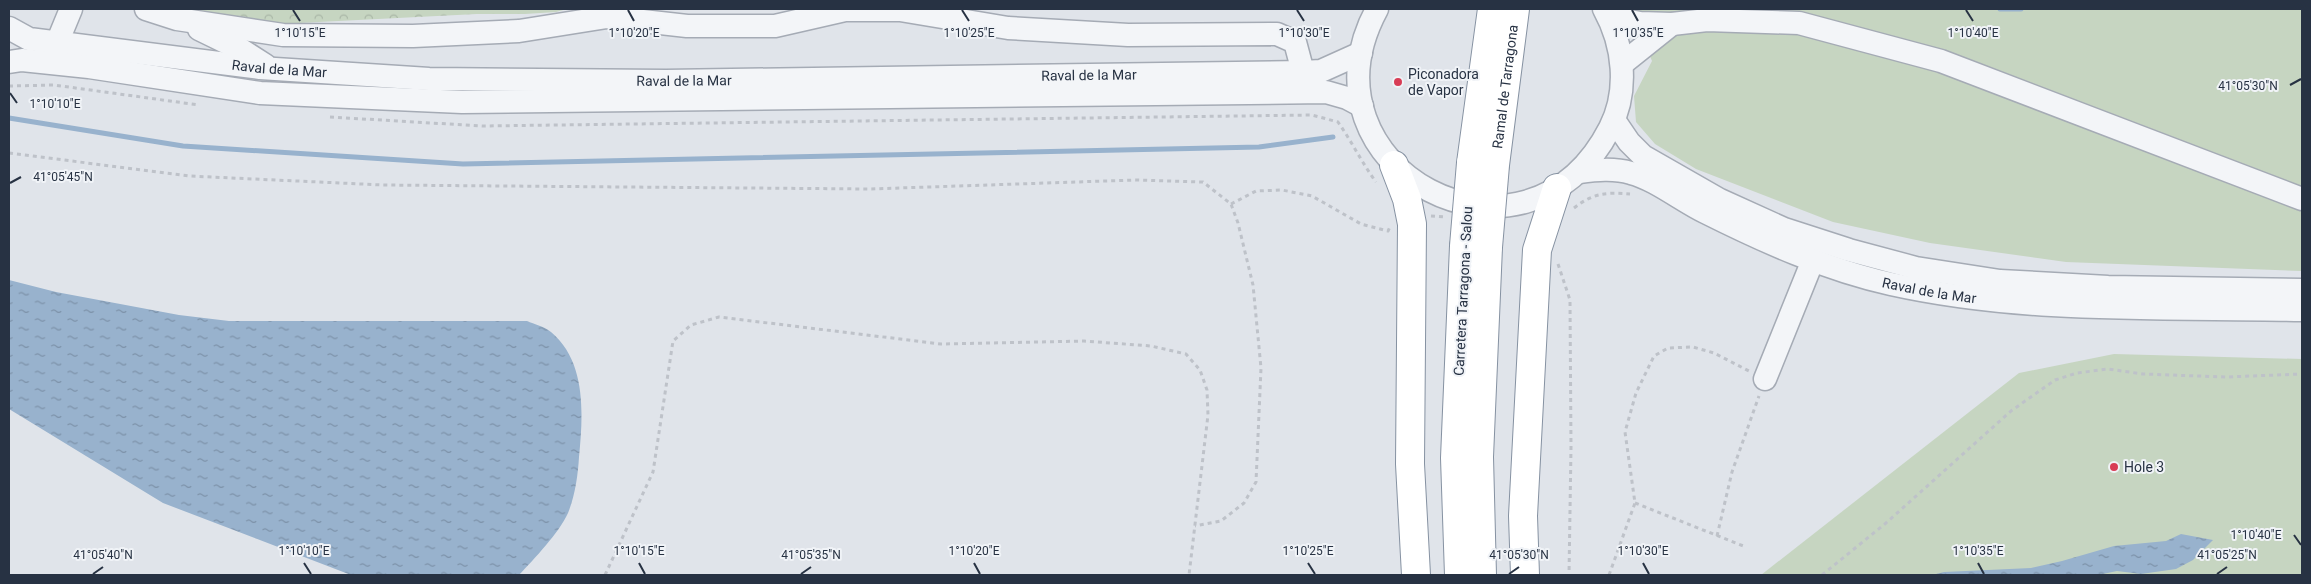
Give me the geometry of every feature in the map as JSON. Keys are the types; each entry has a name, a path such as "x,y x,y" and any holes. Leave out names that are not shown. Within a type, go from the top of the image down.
{"highway":[{"name":"Carretera Tarragona - Salou","path":"1459,575 1455,458 1483,164 1492,9"},
{"name":"Ramal de Tarragona","path":"1483,164 1515,9"},
{"path":"1394,165 1407,199 1410,214 1410,464 1416,575"},
{"path":"1525,575 1523,516 1537,250 1557,188"},
{"name":"Carretera Tarragona - Salou","path":"1476,247 1482,575"}],"street":[{"path":"57,43 71,9"},
{"path":"146,9 178,19 240,49 272,68"},
{"path":"1377,9 1367,31 1361,53 1359,80 1362,106 1374,137 1394,165 1413,181 1435,194 1471,205 1509,205 1534,199 1557,188 1579,172 1600,148 1614,120 1619,102 1622,64 1617,40 1606,13"},
{"path":"178,19 283,35 413,36 518,31 606,17 687,26 775,26 845,10 900,10 1008,28 1128,35 1277,34 1295,42 1303,72"},
{"path":"1606,13 1640,23 1672,24 1707,20 1799,23 1941,61 2302,199"},
{"path":"1622,64 1672,24"},
{"name":"Raval de la Mar","path":"9,28 29,39 57,43 272,68 429,79 666,81 1303,72 1322,71 1361,53"},
{"name":"Raval de la Mar","path":"9,62 22,60 89,67 260,93 462,102 1326,92 1346,98 1362,106"},
{"name":"Raval de la Mar","path":"1614,120 1629,142 1643,156 1720,200 1784,229 1849,250 1916,268 2000,281 2108,287 2302,290"},
{"name":"Raval de la Mar","path":"1579,172 1617,170 1633,173 1704,212 1840,271 1891,284 1969,299 2076,307 2302,310"},
{"path":"1766,379 1813,260"}],"path":[{"path":"9,86 54,85 208,106"},
{"path":"325,117 482,126 1312,115 1338,122 1353,144 1360,160 1380,188"},
{"path":"9,153 189,176 383,185 870,189 1135,180 1203,182 1230,204 1238,223 1253,285 1261,368 1256,482 1244,503 1221,521 1195,526"},
{"path":"1230,204 1256,191 1282,190 1312,196 1361,224 1388,231"},
{"path":"1568,213 1588,197 1612,192 1638,197"},
{"path":"1410,214 1452,218"},
{"path":"1543,229 1558,264 1570,300 1571,446 1569,575"},
{"path":"605,575 653,472 673,341 690,325 719,318 941,344 1084,341 1151,346 1186,354 1200,370 1208,390 1208,415 1189,575"},
{"path":"1609,575 1635,503 1625,432 1636,393 1654,356 1668,348 1692,348 1714,352 1766,379 1732,472 1717,536"},
{"path":"1822,575 1886,523 2012,411 2054,380 2077,373 2108,369 2143,374 2226,377 2302,374"},
{"path":"1635,503 1746,547"}],"green space":[{"path":"152,9 567,9 556,12 525,14 477,14 279,24"},
{"path":"1631,9 2302,9 2302,271 2066,262 1930,243 1833,222 1696,169 1655,144 1636,122 1634,96 1652,61"},
{"path":"2114,354 2302,359 2302,575 1761,575 2019,373"}],"water":[{"path":"9,280 56,292 179,315 229,321 527,321 539,326 551,332 563,344 577,374 580,390 581,424 578,471 568,513 539,554 519,575 351,575 163,503 9,409"},
{"path":"2181,534 2213,540 2193,560 2176,569 2141,574 2117,571 2098,575 1932,575 1944,572 2031,568 2114,546 2166,541"}],"waterway":[{"path":"2000,9 2021,9"},
{"path":"9,118 183,146 463,164 1259,147 1333,137"}],"place":[{"name":"Piconadora de Vapor","path":"1398,82"},
{"name":"Hole 3","path":"2114,467"}]}
